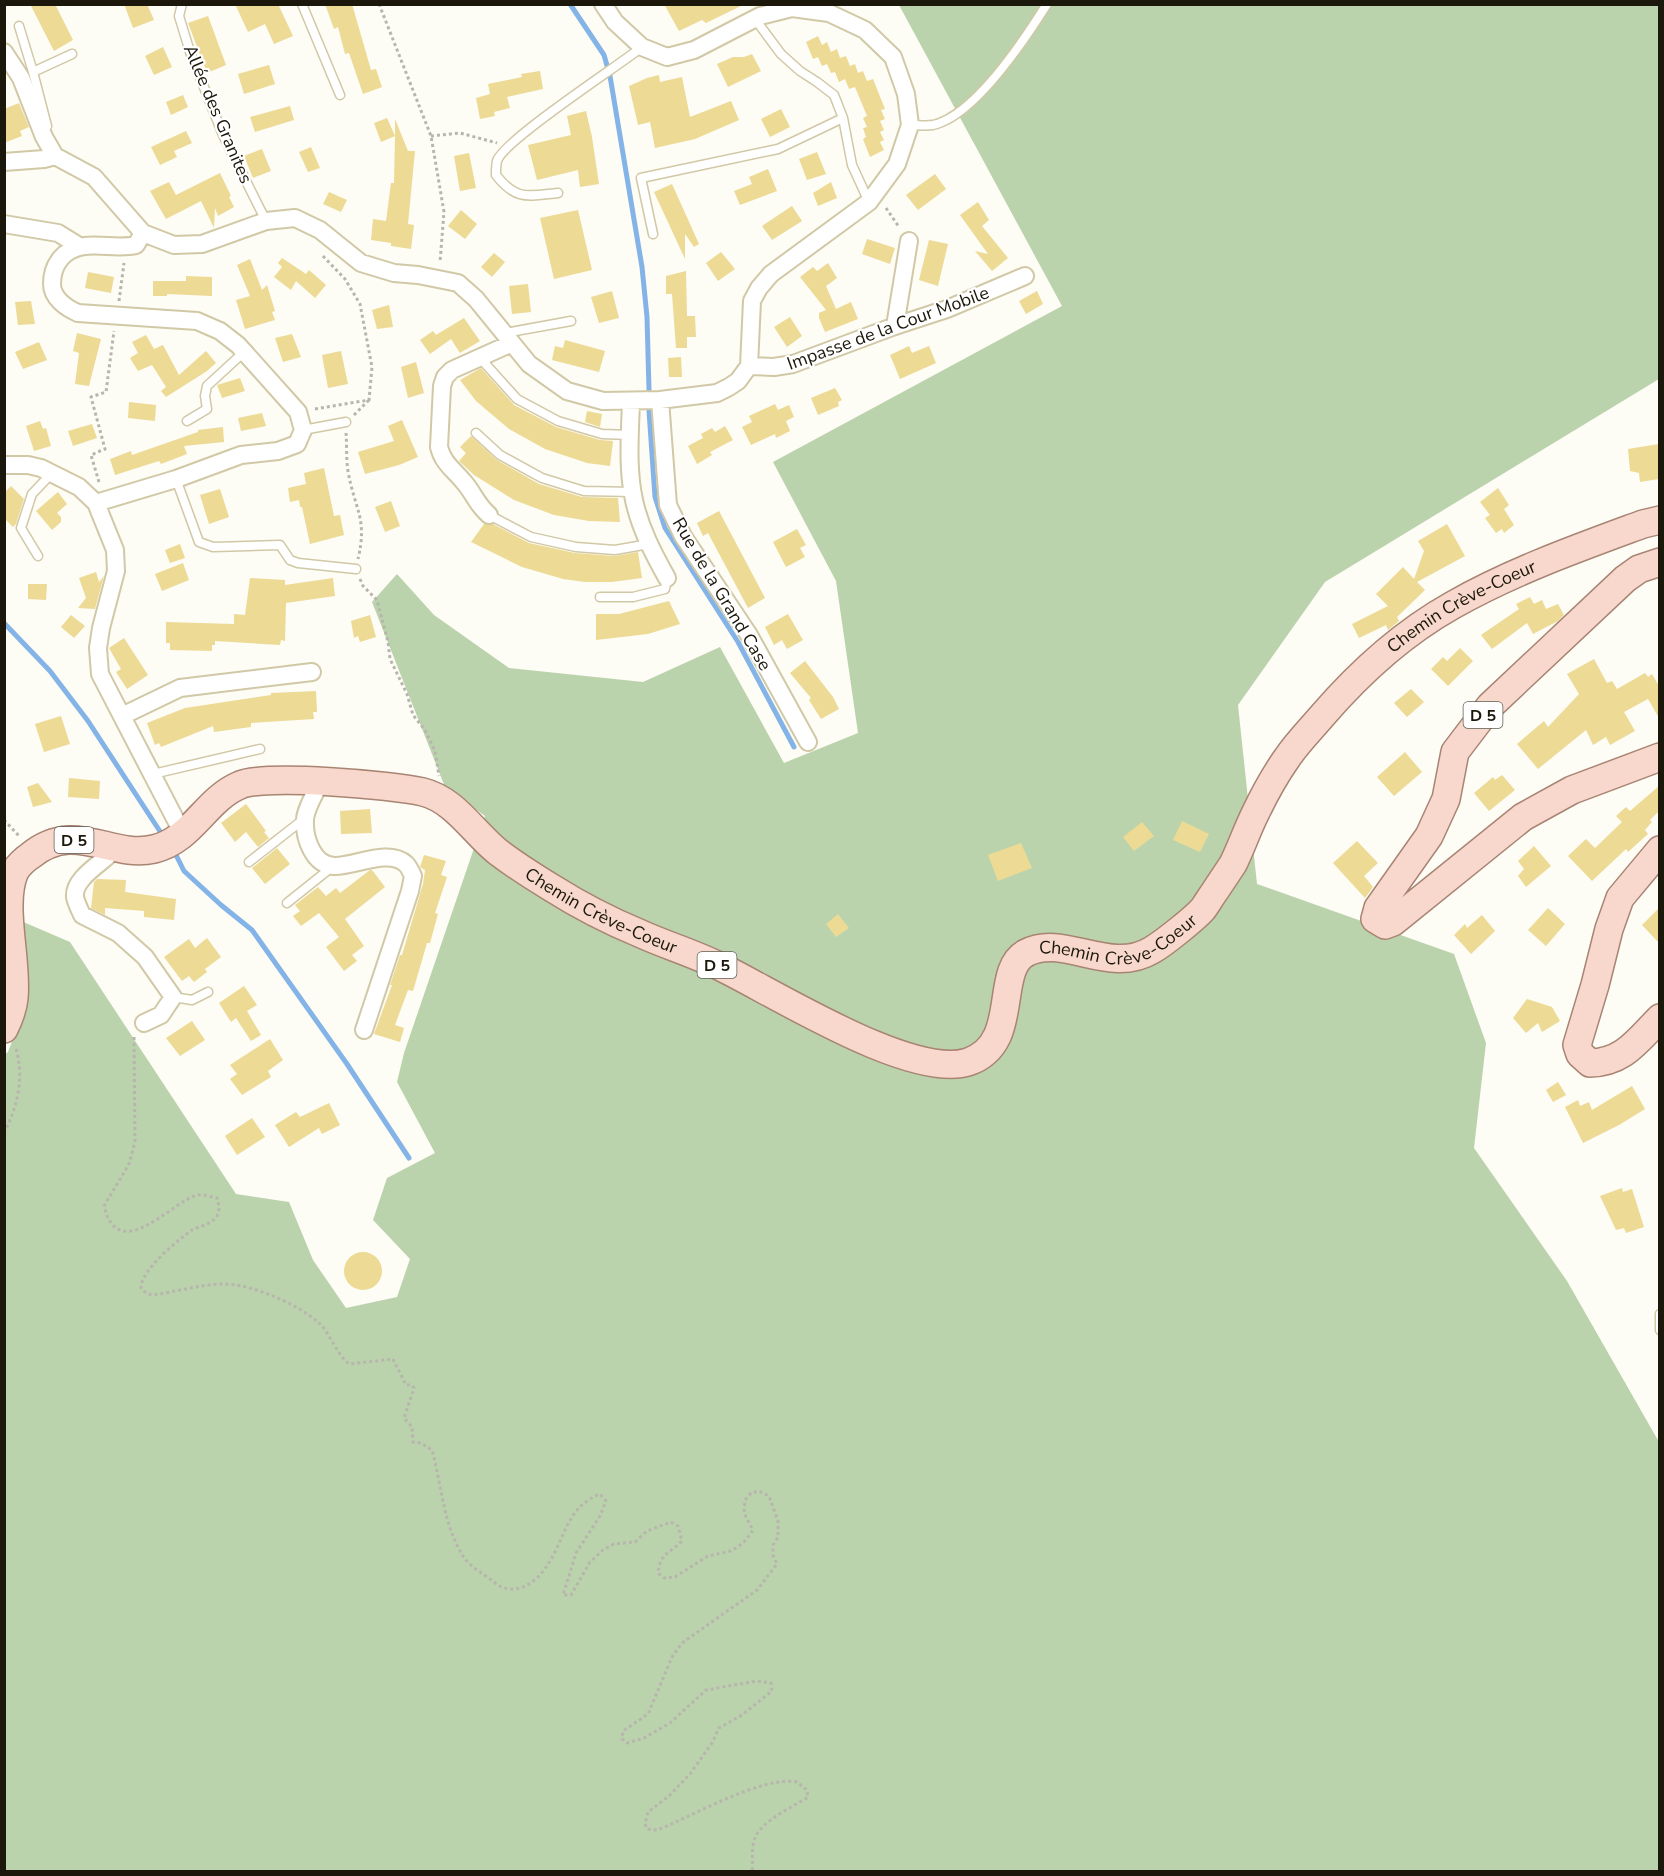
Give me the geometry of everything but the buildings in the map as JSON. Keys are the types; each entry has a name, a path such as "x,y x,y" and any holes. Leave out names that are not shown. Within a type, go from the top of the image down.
{"main road":[{"name":"Chemin Crève-Coeur","path":"442,798 496,850 554,890 634,931 715,964 874,1045 929,1062 953,1064 970,1061 988,1050 997,1037 1002,1025 1013,969 1019,959 1028,952 1054,947 1104,958 1126,959 1149,952 1203,909 1233,863 1256,811 1288,755 1350,683 1399,641 1452,605 1540,563 1642,524 1659,520"},
{"name":"D 5","path":"1659,562 1639,569 1625,579 1490,706 1455,752 1446,799 1429,836 1378,908 1375,919 1381,924 1389,924 1523,817 1572,790 1659,757"},
{"name":"D 5","path":"8,1034 14,1001 14,976 5,893 16,868 45,845 61,840 87,840 142,852 168,846 216,802 239,785 258,781 320,782 421,792 442,798"},
{"path":"1659,850 1620,898 1609,929 1577,1045 1580,1054 1590,1063 1608,1062 1630,1048 1659,1018"}],"street":[{"path":"4,52 21,78 44,137 55,156 94,177 143,233 174,245 202,244 266,221 295,218 320,230 361,263 394,273 458,283 476,299 529,364 567,391 603,401 660,400 717,393 738,381 748,366 752,301 759,288 771,274 872,198 897,164 910,125 906,93 893,57 865,30 829,13 792,8 755,19 694,50 668,57 642,47 615,22 603,4"},
{"path":"4,162 55,156"},
{"path":"4,224 58,233 79,246"},
{"path":"100,502 176,479 241,455 278,451 297,444 303,429 298,412 244,352 219,331 197,321 78,313 66,308 52,290 53,270 67,252 79,246 127,247 136,244 143,233"},
{"path":"895,326 909,241"},
{"name":"Impasse de la Cour Mobile","path":"748,366 774,367 793,364 947,309 1025,276"},
{"path":"489,515 478,506 464,482 441,456 439,447 442,386 446,377 460,366 481,359 508,338"},
{"name":"Rue de la Grand Case","path":"660,400 668,505 683,536 749,635 808,742"},
{"path":"631,401 633,492 642,530 667,578"},
{"path":"4,465 28,465 52,473 79,487 100,502 115,550 116,571 101,628 98,648 100,674 183,834"},
{"path":"122,716 180,688 312,672"},
{"path":"320,782 304,819 308,843 318,860 333,866 378,859 395,859 406,864 413,876 364,1030"},
{"path":"117,847 109,857 87,872 77,887 75,896 82,915 118,933 145,957 173,997 161,1015 144,1023"}],"lane":[{"name":"Allée des Granites","path":"182,4 180,16 190,52 223,135 266,221"},
{"path":"302,4 340,94"},
{"path":"910,125 933,125 950,118 984,90 1047,4"},
{"path":"755,19 781,54 800,71 834,95 843,118 852,165 872,198"},
{"path":"19,26 55,156"},
{"path":"558,193 521,196 506,188 496,175 497,160 508,147 642,47"},
{"path":"33,72 72,54"},
{"path":"653,234 641,178 778,149 843,118"},
{"path":"508,338 571,321"},
{"path":"187,421 207,409 205,396 207,386 244,352"},
{"path":"481,359 517,399 558,421 602,434 631,435"},
{"path":"303,429 346,422"},
{"path":"476,433 500,455 542,478 584,490 633,492"},
{"path":"38,556 21,528 32,494 52,473"},
{"path":"176,479 200,542 205,545 213,547 280,545 290,560 298,563 356,569"},
{"path":"489,515 531,537 576,547 615,550 649,544"},
{"path":"600,597 633,597 665,589 667,578"},
{"path":"153,774 260,749"},
{"path":"249,862 304,819"},
{"path":"287,903 333,866"},
{"path":"173,997 192,1000 208,992"},
{"path":"1659,1314 1659,1330"}],"path":[{"path":"379,4 431,136 444,212 439,279"},
{"path":"431,136 460,133 508,147"},
{"path":"872,198 909,241"},
{"path":"100,502 91,455 105,449 91,397 106,392 127,247"},
{"path":"316,248 345,279 360,304 372,367 369,400 346,422 348,470 361,515 363,539 356,569 363,586 377,600 390,659 407,694 413,715 425,730 435,751 442,798"},
{"path":"298,412 369,400"},
{"path":"144,1023 134,1035 135,1142 129,1164 104,1206 109,1221 124,1230 138,1230 164,1216 189,1198 198,1195 217,1198 219,1203 217,1216 212,1222 194,1229 146,1272 140,1281 141,1288 152,1295 220,1284 262,1292 321,1324 335,1350 349,1364 393,1359 406,1385 412,1385 414,1388 404,1418 412,1428 413,1442 421,1443 432,1450 446,1515 454,1537 464,1557 479,1572 502,1588 513,1589 530,1585 545,1569 557,1550 569,1520 592,1497 600,1494 606,1501 600,1516 576,1553 563,1595 571,1595 590,1562 603,1550 614,1544 635,1542 647,1531 671,1522 678,1526 682,1541 675,1549 663,1555 658,1573 664,1578 675,1577 708,1556 731,1551 746,1540 753,1530 744,1513 744,1500 751,1493 759,1491 769,1496 778,1521 778,1537 773,1555 777,1564 757,1590 682,1643 672,1657 648,1714 623,1731 622,1739 627,1743 636,1742 670,1723 706,1690 757,1681 771,1683 772,1691 742,1715 719,1728 712,1743 690,1774 648,1812 645,1824 647,1829 657,1830 747,1791 777,1782 797,1782 807,1790 808,1797 773,1818 755,1838 752,1872"},
{"path":"4,1133 13,1114 21,1077 19,1059 8,1034"}],"green space":[{"path":"899,5 1659,5 1659,379 1325,582 1238,705 1257,884 1454,954 1486,1043 1474,1148 1567,1281 1659,1442 1659,1871 5,1872 4,1055 8,1052 25,1007 7,915 70,942 236,1194 289,1202 313,1260 346,1308 397,1297 410,1259 373,1220 387,1178 435,1153 397,1082 404,1053 485,816 445,787 372,602 397,574 434,615 509,668 643,682 720,647 784,763 858,733 836,581 773,462 1062,306"}],"waterway":[{"path":"570,4 604,55 610,76 642,267 647,317 649,390"},
{"path":"649,411 655,497 665,528 738,642 794,747"},
{"path":"4,623 50,671 88,721 163,836"},
{"path":"175,853 184,871 252,930 347,1064 409,1158"}]}
